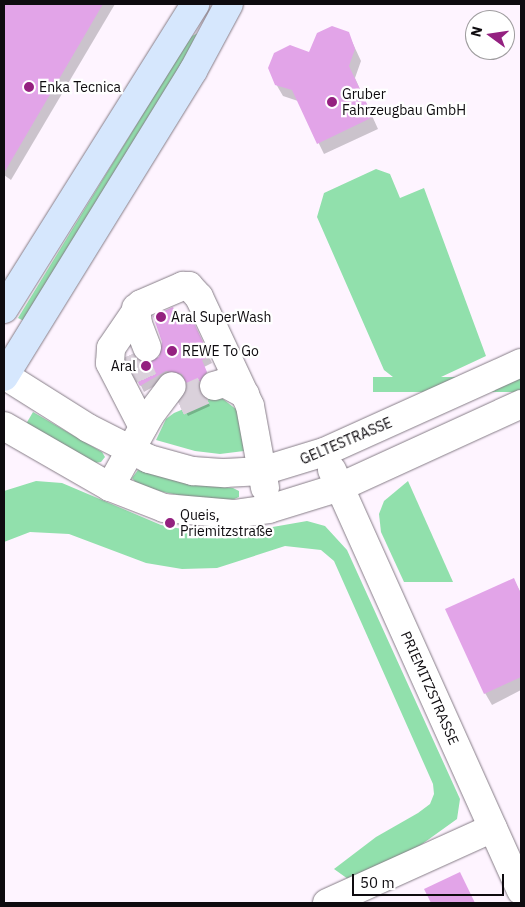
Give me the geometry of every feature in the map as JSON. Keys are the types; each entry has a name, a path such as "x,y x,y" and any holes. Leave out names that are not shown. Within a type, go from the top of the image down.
{"main road":[{"path":"4,309 195,4"},
{"path":"4,376 193,71 229,4"}],"street":[{"path":"110,487 159,399 110,363 111,348 132,314 183,286 196,290 226,382 255,422 269,509"},
{"path":"132,314 126,341 140,351"},
{"name":"GELTESTRASSE","path":"4,376 130,451 193,471 262,471 324,452 521,362"},
{"path":"4,426 110,487 164,508 188,512 234,514 269,509 340,487 521,404"},
{"name":"PRIEMITZSTRASSE","path":"324,452 521,890"},
{"path":"327,903 493,828"}],"green space":[{"path":"198,33 200,35 26,322 18,318 190,37"},
{"path":"376,169 390,174 400,198 424,188 486,356 411,391 384,370 317,217 324,193"},
{"path":"373,377 521,377 521,392 373,392"},
{"path":"218,395 237,410 244,451 220,454 195,451 156,440 166,419 174,413"},
{"path":"33,412 102,452 105,457 101,462 94,463 26,424"},
{"path":"138,470 198,485 233,488 239,491 239,497 232,500 194,498 163,492 137,484 132,478"},
{"path":"36,481 62,483 161,525 198,532 238,533 307,521 325,526 347,550 460,799 457,819 418,847 348,879 334,869 376,837 430,804 434,794 433,784 334,561 321,550 285,546 217,568 182,569 146,563 69,534 30,532 4,542 4,491"},
{"path":"408,481 453,582 404,582 381,532 379,514 384,501"}],"building":[{"name":"Enka Tecnica","path":"4,4 103,4 4,173"},
{"path":"332,26 349,32 355,49 349,66 373,117 317,144 292,90 275,85 268,68 274,53 290,45 309,52 317,33"},
{"path":"173,307 178,317 189,312 210,357 202,360 207,372 199,383 199,391 208,400 184,411 180,402 188,387 182,374 166,371 140,386 126,360 134,355 145,362 159,357 162,342 153,316"},
{"path":"514,578 521,594 521,677 484,694 445,609"},
{"path":"460,872 475,903 431,903 424,889"}],"tunnel":[{"path":"132,354 146,385"},
{"path":"178,402 214,386"}],"place":[{"name":"Enka Tecnica","path":"29,87"},
{"name":"Gruber Fahrzeugbau GmbH","path":"332,102"},
{"name":"Aral SuperWash","path":"161,317"},
{"name":"REWE To Go","path":"172,351"},
{"name":"Aral","path":"146,366"},
{"name":"Queis, Priemitzstraße","path":"170,523"}]}
